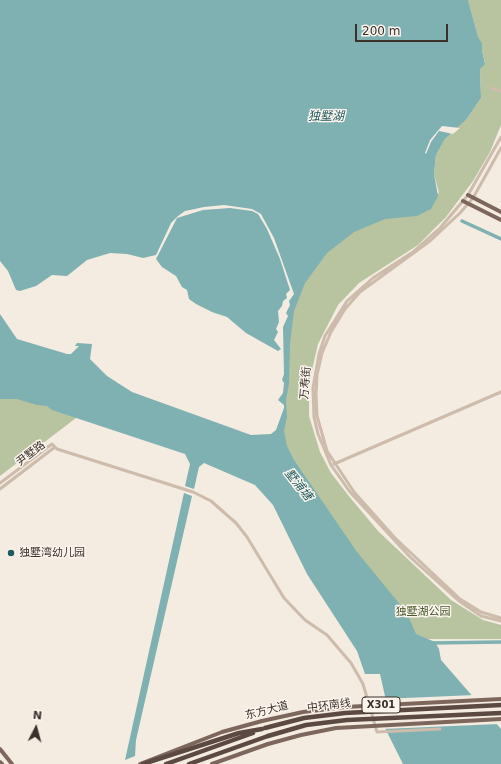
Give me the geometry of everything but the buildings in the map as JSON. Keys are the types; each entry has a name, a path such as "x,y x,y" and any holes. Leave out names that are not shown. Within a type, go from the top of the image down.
{"highway":[{"name":"中环南线","path":"166,764 264,729 304,718 345,712 501,705"},
{"name":"中环南线","path":"189,764 268,736 306,725 347,720 501,713"},
{"path":"142,764 239,733 264,729"},
{"path":"198,764 230,749"}],"main road":[{"path":"468,195 501,212"},
{"path":"464,201 501,220"},
{"name":"东方大道","path":"142,764 222,732 303,712 345,707 501,700"},
{"name":"X301","path":"212,764 268,744 301,735 336,728 501,718"},
{"path":"0,749 12,764"}],"street":[{"path":"491,88 501,91"},
{"name":"万寿街","path":"501,137 464,201 430,241 360,292 345,309 331,332 319,368 316,394 320,431 333,465 366,506 429,571 470,606 487,615 501,620"},
{"name":"万寿街","path":"448,221 460,212 473,198 501,148"},
{"path":"333,465 501,392"},
{"path":"53,446 193,492 211,501 236,523 247,537 284,598 305,620 327,635 352,663 363,684 377,732 440,729"},
{"name":"尹墅路","path":"0,483 53,446"},
{"name":"尹墅路","path":"0,489 53,446"}],"green space":[{"name":"独墅湖公园","path":"468,0 501,0 501,125 490,152 473,181 446,217 418,245 359,283 338,305 318,344 309,383 309,416 320,452 331,473 348,495 378,531 451,600 483,620 501,625 501,639 428,639 419,642 279,443 285,415 288,345 294,305 308,275 332,246 351,232 439,193 434,174 436,155 445,139 466,120 481,98 480,69 485,63 482,43 478,38"},
{"path":"0,392 19,394 66,412 76,418 0,476"}],"water":[{"name":"独墅湖","path":"0,0 468,0 478,37 482,43 485,64 480,69 481,98 466,120 445,139 436,155 434,174 438,196 431,209 417,216 385,219 354,232 327,253 305,283 294,311 290,344 289,384 286,400 287,417 284,431 287,446 294,460 357,552 407,613 416,634 435,642 439,649 441,660 501,729 501,764 403,764 382,722 400,722 400,709 387,705 380,674 365,674 357,651 307,574 273,505 255,485 204,463 199,467 194,489 185,486 190,464 185,454 52,410 47,406 37,405 17,399 0,399 0,314 17,339 67,354 71,354 79,346 75,346 77,343 92,344 90,359 107,376 132,392 251,435 271,434 276,430 284,408 284,405 278,400 283,393 284,383 282,380 284,374 283,327 288,316 286,313 290,305 289,301 294,294 274,238 261,214 252,209 224,205 185,211 178,216 171,223 156,255 143,258 127,254 110,253 87,260 67,276 52,275 36,286 20,291 16,290 8,271 0,261"},
{"path":"230,208 252,211 258,214 267,229 280,259 290,290 286,294 287,298 283,301 282,306 278,311 279,322 276,329 278,332 274,340 281,349 278,351 246,333 227,317 212,312 189,299 187,290 182,287 176,276 162,267 156,259 177,218 203,210"},
{"path":"184,493 192,496 136,740 135,756 125,760"}],"pier":[{"path":"442,126 460,128 453,134 439,131 431,142 426,154 425,153 430,140"},
{"path":"474,695 499,724 383,729 380,723 382,720 398,720 398,710 386,706 383,699"}],"waterway":[{"path":"462,221 501,239"},
{"path":"430,643 501,642"}],"place":[{"name":"独墅湾幼儿园","path":"11,553"}],"water label":[{"name":"墅浦塘","path":"298,485"}]}
